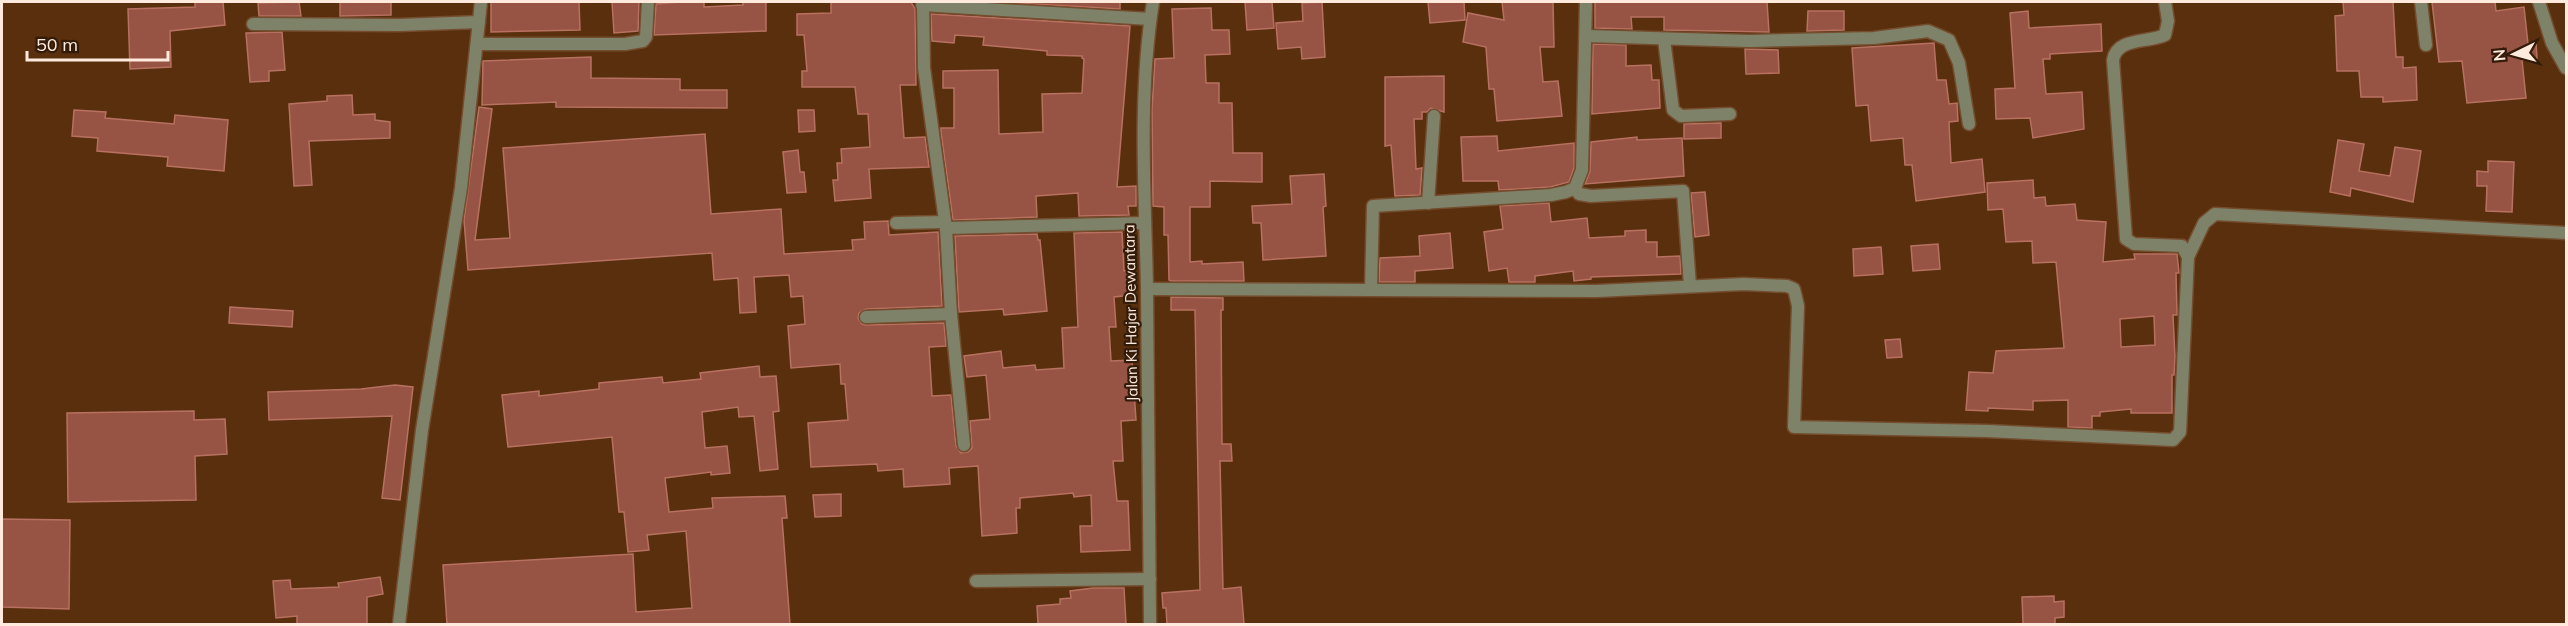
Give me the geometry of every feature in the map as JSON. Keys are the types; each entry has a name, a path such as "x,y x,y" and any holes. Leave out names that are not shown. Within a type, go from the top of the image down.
{"street":[{"path":"399,624 422,430 461,188 481,2"},
{"path":"477,44 626,44 643,41 646,37 648,2"},
{"name":"Jalan Ki Hajar Dewantara","path":"1150,624 1143,115 1153,2"},
{"path":"1371,289 1373,206 1551,195 1575,188 1579,181 1583,154 1586,2"},
{"path":"2165,2 2168,21 2165,35 2124,45 2114,54 2125,234 2129,242 2134,244 2181,246 2188,257"},
{"path":"2421,2 2426,45"},
{"path":"2539,2 2552,43 2566,68"},
{"path":"964,445 951,314 946,225 924,68 923,3 1150,19"},
{"path":"253,24 399,26 479,22"},
{"path":"1586,36 1749,41 1874,38 1928,31 1949,40 1959,63 1970,124"},
{"path":"1664,39 1672,110 1681,116 1730,114"},
{"path":"1428,203 1434,116"},
{"path":"1575,188 1579,194 1591,196 1683,191 1690,286"},
{"path":"1147,289 1597,291 1744,284 1788,286 1794,289 1798,306 1794,427 1988,431 2173,440 2180,432 2188,257 2204,223 2210,216 2215,214 2566,233"},
{"path":"896,223 946,225 1145,223"},
{"path":"866,317 951,314"},
{"path":"976,581 1150,579"}],"building":[{"path":"195,2 223,2 225,25 170,31 171,67 130,69 128,9 195,7"},
{"path":"299,2 301,16 259,16 258,3"},
{"path":"340,2 391,2 391,15 340,16"},
{"path":"491,2 579,2 580,30 491,32"},
{"path":"612,2 639,2 638,31 614,33"},
{"path":"704,2 704,7 743,5 743,2 766,2 766,31 654,35 656,4"},
{"path":"831,2 911,2 915,9 916,85 900,85 904,138 925,137 929,167 869,169 871,198 835,201 833,180 838,180 837,163 842,163 841,149 870,147 868,114 858,114 855,87 802,87 802,71 807,71 804,35 797,35 797,14 831,13"},
{"path":"1000,2 1120,2 1120,9"},
{"path":"1245,2 1272,2 1274,28 1247,30"},
{"path":"1322,2 1325,57 1302,59 1301,47 1278,49 1276,23 1303,21 1302,3"},
{"path":"1428,2 1464,2 1465,20 1430,23"},
{"path":"1502,2 1553,2 1554,47 1540,47 1543,82 1558,81 1562,116 1497,121 1494,89 1489,89 1486,47 1463,42 1468,13 1504,20"},
{"path":"1595,2 1767,2 1769,32 1664,30 1664,17 1631,17 1632,29 1595,28"},
{"path":"2343,2 2393,2 2396,57 2403,57 2403,68 2416,67 2417,100 2383,102 2383,97 2361,97 2359,71 2337,71 2335,16 2344,15"},
{"path":"2432,2 2495,2 2496,11 2524,7 2528,44 2536,43 2537,58 2522,60 2526,98 2467,103 2462,61 2439,62"},
{"path":"1211,8 1212,30 1229,30 1230,54 1205,55 1206,83 1219,83 1219,103 1232,103 1233,153 1262,153 1262,182 1210,181 1210,207 1190,207 1190,262 1202,261 1202,264 1243,262 1244,281 1171,281 1169,280 1168,235 1164,235 1164,207 1153,206 1152,109 1155,59 1174,58 1172,9"},
{"path":"1808,11 1844,11 1844,30 1807,31"},
{"path":"2028,11 2029,28 2101,24 2102,51 2050,54 2050,59 2043,59 2046,94 2082,92 2084,129 2033,138 2030,118 1996,119 1995,89 2015,88 2010,13"},
{"path":"931,14 1130,26 1117,187 1136,186 1136,206 1128,206 1129,215 1079,216 1078,193 1036,196 1037,217 953,220 941,128 954,128 954,88 943,88 943,71 998,70 999,134 1043,132 1042,94 1082,93 1084,59 1082,56 1047,55 1047,51 983,45 984,37 955,35 954,43 932,41"},
{"path":"282,32 285,70 269,71 269,81 250,82 246,33"},
{"path":"1934,43 1937,80 1946,80 1949,104 1957,103 1958,121 1949,122 1951,163 1982,159 1985,192 1916,201 1912,165 1905,165 1903,138 1871,141 1868,105 1856,106 1852,48"},
{"path":"1593,44 1626,45 1626,66 1651,65 1652,80 1659,80 1660,108 1592,114"},
{"path":"1745,49 1778,50 1779,73 1746,74"},
{"path":"591,57 591,78 680,79 680,90 727,90 727,108 556,107 556,102 482,105 483,61"},
{"path":"1444,76 1444,112 1431,108 1427,112 1422,112 1422,119 1414,119 1416,169 1422,168 1420,195 1395,196 1391,145 1385,146 1385,77"},
{"path":"352,95 353,115 375,114 375,120 390,122 390,138 309,141 312,185 294,186 289,104 327,101 327,96"},
{"path":"479,107 492,109 475,240 510,238 503,148 705,134 711,214 781,209 784,254 853,250 852,240 865,239 864,222 888,221 889,235 938,232 942,306 866,309 859,313 858,318 862,324 866,325 944,323 946,346 929,347 932,396 951,395 956,446 961,453 968,452 972,448 970,421 990,419 986,375 967,377 964,356 1001,351 1003,368 1035,365 1036,370 1064,368 1062,328 1078,327 1074,233 1122,232 1124,271 1131,270 1132,295 1114,297 1116,327 1109,327 1111,361 1132,360 1136,420 1121,421 1123,461 1113,461 1117,501 1128,501 1130,550 1081,552 1080,526 1092,526 1091,495 1074,497 1073,493 1020,498 1020,508 1016,508 1017,533 982,536 978,466 949,468 950,484 904,487 903,469 878,471 877,464 811,467 808,423 848,420 845,384 841,384 840,364 791,368 788,326 805,324 803,296 791,297 789,275 754,277 756,312 740,313 738,278 714,280 712,253 468,270 464,220"},
{"path":"74,110 106,112 105,118 174,124 175,115 228,120 224,171 167,166 168,157 97,151 98,138 72,136"},
{"path":"798,110 814,110 815,131 799,132"},
{"path":"1721,123 1721,138 1684,139 1684,124"},
{"path":"1497,136 1498,151 1574,143 1574,168 1569,182 1550,187 1499,190 1498,181 1463,181 1461,137"},
{"path":"1637,137 1637,140 1682,138 1684,176 1585,184 1590,171 1591,142"},
{"path":"2338,140 2364,144 2359,171 2390,176 2395,147 2421,151 2413,202 2351,188 2350,196 2330,192"},
{"path":"798,150 800,172 804,172 806,192 787,193 783,152"},
{"path":"2488,161 2514,162 2512,212 2486,211 2487,186 2477,186 2477,171 2488,172"},
{"path":"1324,174 1326,206 1323,207 1326,256 1263,260 1261,223 1253,223 1252,206 1292,204 1290,176"},
{"path":"2033,180 2034,198 2045,197 2046,206 2075,204 2077,220 2106,222 2103,262 2135,259 2134,254 2177,254 2179,273 2176,273 2177,315 2173,315 2175,357 2174,375 2172,375 2172,413 2131,413 2131,409 2100,412 2100,416 2092,416 2092,428 2068,427 2068,400 2033,401 2033,410 1988,408 1988,411 1966,410 1969,372 1993,373 1996,351 2064,348 2056,262 2033,263 2032,241 2006,242 2003,209 1988,210 1987,183","holes":["2154,316 2155,345 2121,347 2120,319"]},
{"path":"1705,192 1709,235 1695,237 1691,193"},
{"path":"1549,203 1551,222 1587,218 1589,238 1625,236 1625,231 1646,230 1646,242 1657,242 1657,257 1680,256 1681,274 1591,277 1591,279 1574,281 1573,271 1535,276 1535,282 1509,282 1507,268 1489,271 1484,232 1503,229 1500,206"},
{"path":"1450,233 1453,268 1415,271 1415,282 1379,282 1380,258 1420,256 1419,236"},
{"path":"1037,234 1040,240 1047,311 1004,315 1003,309 959,312 955,236"},
{"path":"1938,244 1940,269 1913,271 1911,246"},
{"path":"1881,247 1883,274 1854,276 1853,249"},
{"path":"1171,297 1223,298 1223,310 1221,310 1222,444 1231,444 1232,461 1220,461 1223,589 1241,587 1244,624 1167,624 1166,608 1163,608 1162,593 1200,590 1195,310 1171,310"},
{"path":"230,307 293,311 292,327 229,323"},
{"path":"1900,339 1902,357 1887,358 1885,340"},
{"path":"759,366 760,377 776,376 779,411 773,412 778,469 760,471 754,416 739,417 738,407 702,412 705,448 727,446 730,473 711,475 711,472 665,478 669,512 713,508 712,498 785,496 787,518 782,518 790,624 447,624 443,565 633,554 636,612 692,608 686,531 647,535 649,550 628,552 624,512 619,512 612,437 508,447 502,395 539,391 539,396 599,389 599,383 662,377 663,383 701,379 700,373"},
{"path":"395,385 413,387 400,500 382,498 392,416 269,420 268,392 361,389"},
{"path":"194,411 194,420 225,419 227,454 195,456 196,500 68,502 67,413"},
{"path":"841,494 841,516 815,517 813,495"},
{"path":"2,519 70,520 69,609 2,607"},
{"path":"380,577 383,594 367,597 367,624 297,624 297,616 276,618 273,581 290,580 291,589 339,587 338,583"},
{"path":"1124,588 1126,624 1038,624 1037,606 1060,604 1060,599 1071,598 1070,591"},
{"path":"2054,596 2054,602 2064,601 2064,617 2055,618 2055,624 2023,624 2022,597"}]}
